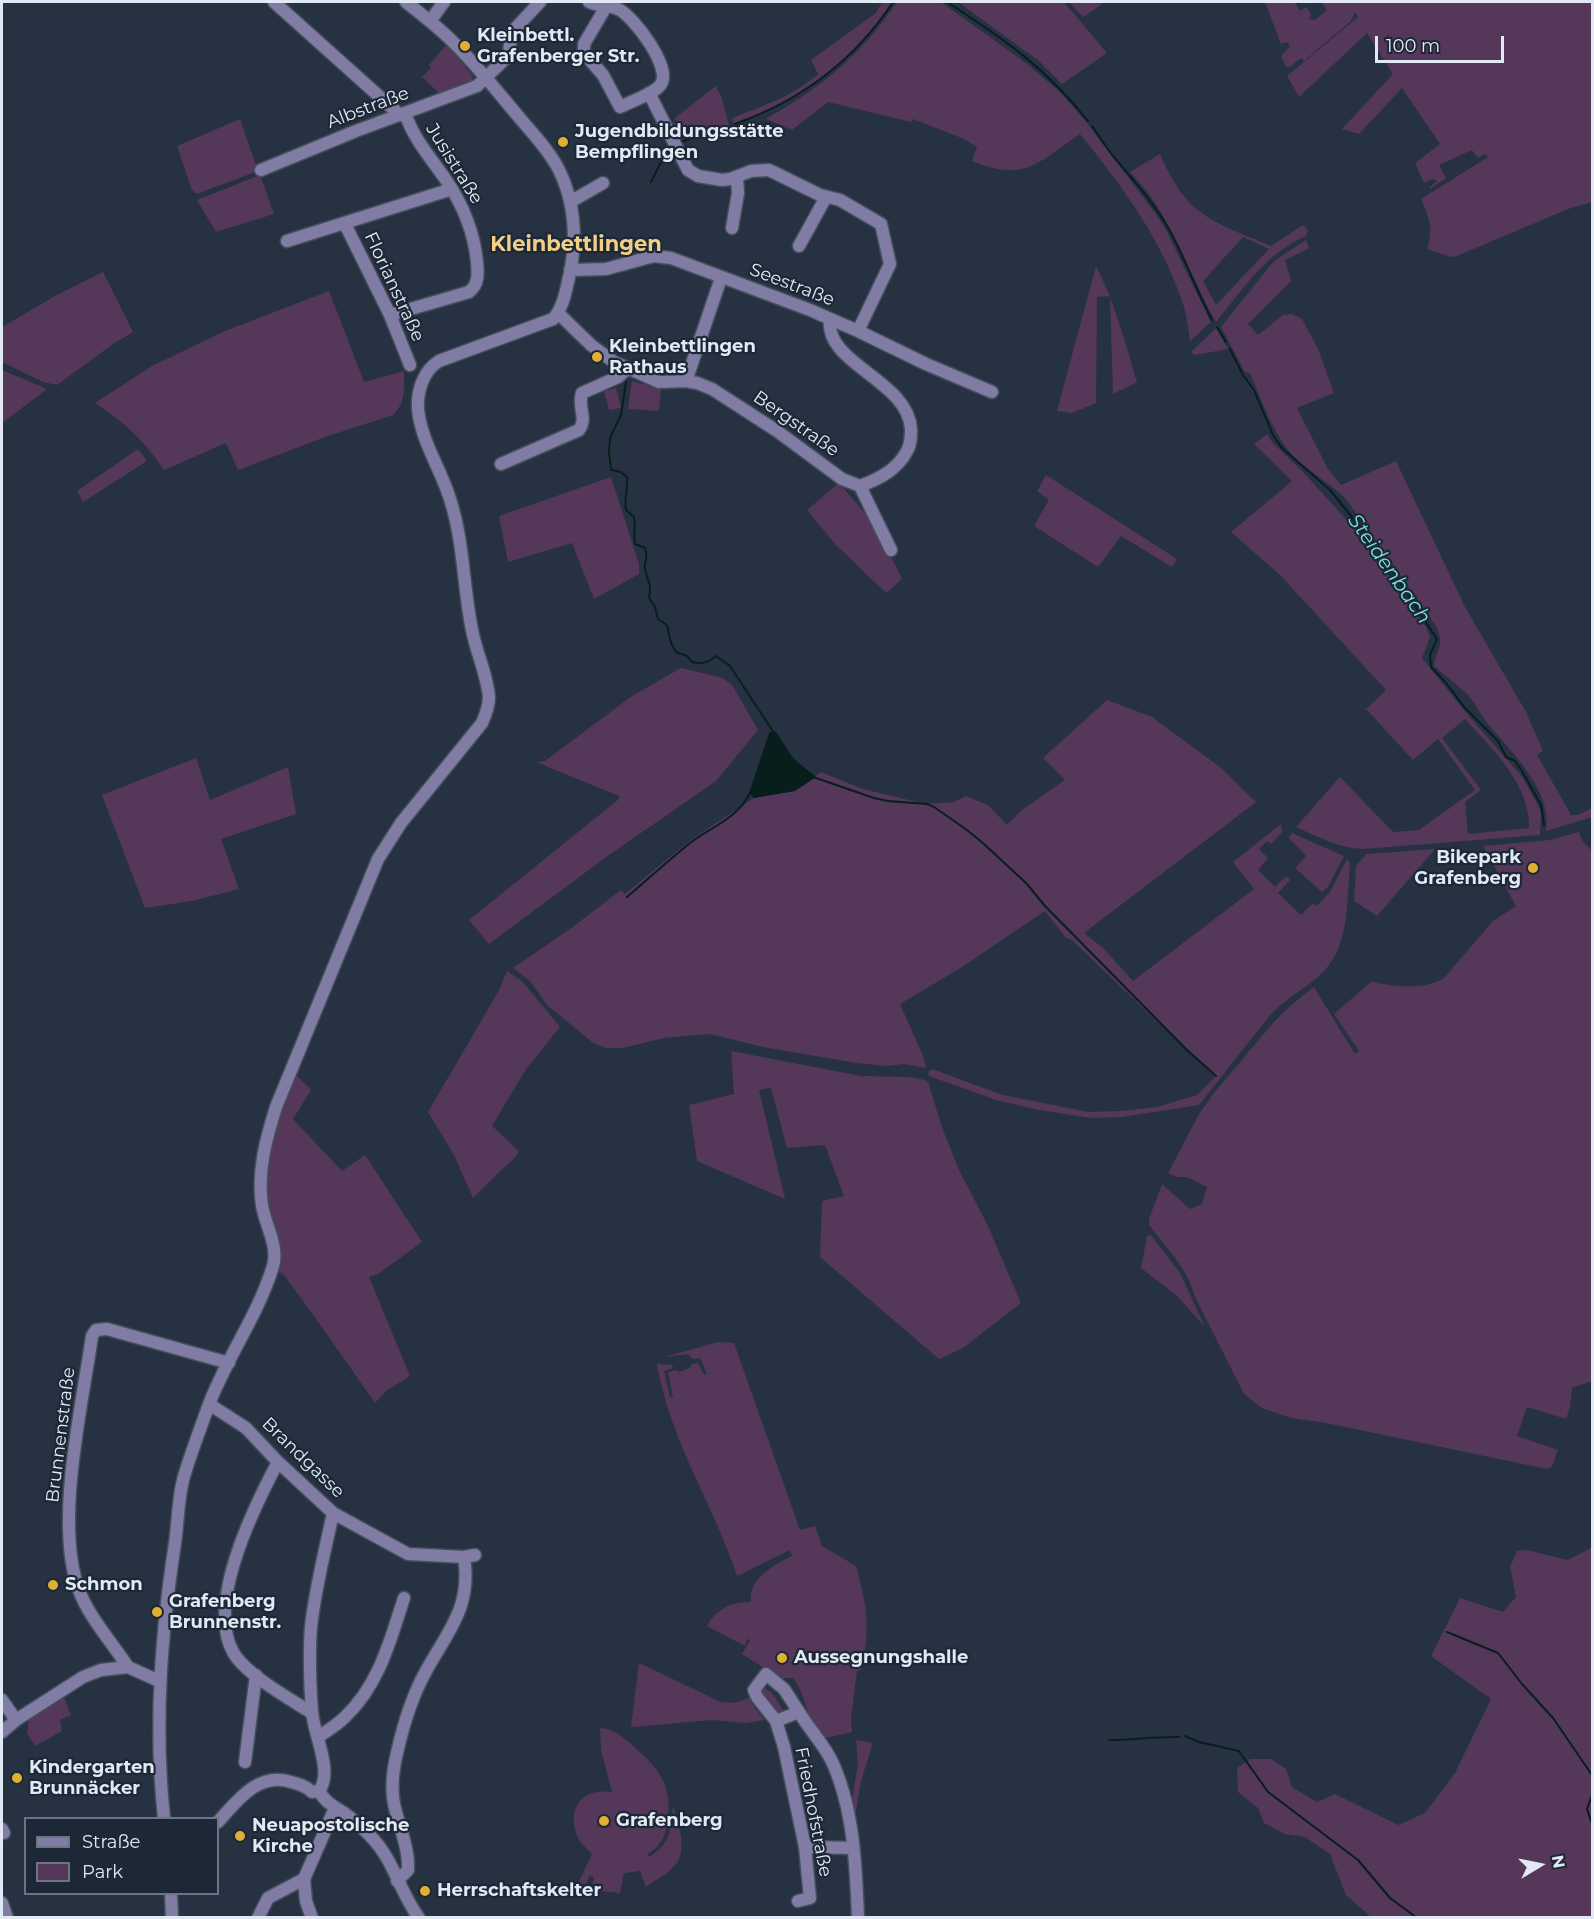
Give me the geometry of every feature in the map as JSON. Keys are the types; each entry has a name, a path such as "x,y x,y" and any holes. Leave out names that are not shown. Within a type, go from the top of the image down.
{"street":[{"path":"274,2 402,114"},
{"path":"164,1817 158,1753 159,1681 166,1599 183,1481 209,1404 253,1315 275,1258 262,1204 261,1187 266,1140 276,1107 378,860 401,823 482,723 488,709 489,697 471,630 463,554 456,521 447,489 426,441 420,420 418,403 421,384 432,365 446,358 553,320 558,313 570,270 574,240 570,202 552,159 487,78 450,39 406,2"},
{"path":"430,21 444,2"},
{"name":"Albstraße","path":"261,171 329,142 477,86 509,54 510,33 540,2"},
{"path":"589,2 596,6 607,6 616,8 631,19 660,61 663,78 661,85 620,107 603,75 584,53 584,44 607,6"},
{"path":"649,93 692,174 722,180 751,171 769,170 826,197 840,200 878,222 882,227 890,264 858,331"},
{"name":"Jusistraße","path":"390,315 469,292 476,284 476,256 470,227 452,189 418,144 402,114"},
{"path":"732,228 738,193 736,177"},
{"path":"570,202 603,183"},
{"name":"Florianstraße","path":"287,241 452,189"},
{"path":"799,246 826,197"},
{"name":"Florianstraße","path":"345,224 390,315 410,365"},
{"name":"Seestraße","path":"570,270 595,271 646,257 663,256 779,298 845,325 926,364 992,392"},
{"path":"686,381 721,278"},
{"name":"Bergstraße","path":"558,313 603,355 627,369 659,382 686,381 705,386 728,398 842,478 860,486"},
{"path":"830,319 829,325 836,341 846,355 897,398 905,407 910,422 910,445 901,461 887,473 860,486 891,550"},
{"path":"836,341 845,325"},
{"path":"501,464 579,430 584,420 580,402 582,393 618,377 627,369"},
{"name":"Brunnenstraße","path":"128,1668 79,1593 71,1566 69,1534 71,1476 92,1336 96,1330 107,1329 229,1363"},
{"name":"Brandgasse","path":"209,1404 246,1428 278,1462 333,1513 408,1554 470,1556 466,1572 465,1597 449,1636 425,1673 397,1751 394,1770 394,1803 408,1852 408,1870 397,1881"},
{"path":"278,1462 249,1519 229,1583 224,1611 226,1633 233,1652 243,1666 312,1713"},
{"path":"219,1821 244,1795 271,1778 281,1778 307,1787 312,1792 319,1791 324,1784 325,1774 312,1713 311,1629 322,1559 333,1513"},
{"path":"318,1737 345,1717 369,1689 383,1663 404,1598"},
{"path":"2,1732 16,1720 84,1677 101,1670 128,1668 159,1681"},
{"name":"Friedhofstraße","path":"798,1900 810,1898 804,1847 784,1747 776,1721 754,1690 766,1674 784,1689 834,1766 848,1812 858,1917"},
{"path":"245,1762 256,1675"},
{"path":"2,1700 16,1720"},
{"path":"776,1721 799,1712"},
{"path":"319,1791 324,1800 345,1813 375,1841 411,1908 419,1917"},
{"path":"312,1917 306,1901 304,1880 335,1808"},
{"path":"804,1847 853,1848"},
{"path":"258,1917 268,1898 304,1880"},
{"path":"171,1895 172,1917"},
{"path":"2,1903 7,1917"}],"green space":[{"path":"882,2 893,2 861,43 836,68 793,98 734,123 732,118 788,94 818,74 811,60 876,13"},
{"path":"897,2 941,2 1026,63 1060,92 1087,123 1165,228 1211,322 1190,341 1183,304 1164,258 1126,194 1080,134 1042,161 1019,170 1006,170 972,161 977,147 962,138 913,119 911,122 828,102 792,130 766,119 823,82 839,68 869,38"},
{"path":"958,2 1064,2 1107,53 1062,84 1039,61"},
{"path":"1069,2 1100,2 1101,5 1083,17"},
{"path":"1265,2 1295,2 1300,11 1306,7 1311,14 1309,19 1315,20 1327,10 1321,2 1592,2 1592,202 1568,209 1457,256 1451,257 1427,249 1430,223 1421,199 1488,157 1485,154 1478,158 1472,150 1439,165 1446,178 1430,189 1437,181 1433,179 1424,183 1415,163 1440,144 1402,88 1359,134 1342,129 1393,74 1367,33 1299,97 1287,76 1358,17 1355,12 1351,21 1304,61 1301,58 1286,67 1281,56 1290,46 1287,42 1281,44"},
{"path":"447,44 473,76 471,82 441,95 422,77"},
{"path":"716,86 729,125 680,140 673,124 676,121 675,118"},
{"path":"240,119 258,171 197,194 192,190 177,146"},
{"path":"1160,154 1181,193 1199,211 1216,222 1271,246 1303,225 1308,230 1306,236 1292,243 1267,262 1216,322 1161,212 1130,172","holes":["1243,237 1269,249 1216,305 1203,281"]},
{"path":"260,175 274,214 216,232 197,200"},
{"path":"1306,240 1309,248 1285,260 1291,281 1248,324 1258,335 1283,315 1292,314 1302,319 1318,349 1334,393 1297,408 1328,469 1341,485 1396,461 1465,607 1526,712 1543,751 1537,755 1571,815 1578,815 1592,808 1592,817 1546,831 1543,801 1528,773 1469,697 1434,666 1440,643 1436,626 1346,499 1301,464 1288,450 1271,423 1250,373 1245,372 1221,327 1274,261"},
{"path":"1096,266 1109,296 1097,297 1096,403 1072,413 1057,411"},
{"path":"103,272 133,332 57,385 43,382 2,362 2,327 55,296"},
{"path":"329,291 364,382 404,371 402,400 393,415 328,436 238,470 226,443 164,470 133,433 95,403 152,366 225,331"},
{"path":"1110,298 1137,382 1113,394"},
{"path":"1216,328 1228,349 1195,355 1191,352"},
{"path":"2,370 47,389 2,423"},
{"path":"632,381 661,389 659,411 628,409"},
{"path":"616,388 621,408 609,410 604,391"},
{"path":"1267,434 1355,529 1426,627 1430,637 1422,658 1523,778 1541,811 1540,835 1363,849 1337,844 1296,827 1340,777 1393,832 1419,830 1475,790 1438,739 1413,760 1366,709 1386,690 1280,575 1231,532 1292,481 1254,444","holes":["1465,719 1498,756 1517,782 1528,812 1529,828 1468,834 1465,802 1481,790 1442,738"]},
{"path":"138,449 147,461 83,502 77,491"},
{"path":"1046,475 1177,559 1172,567 1121,536 1098,567 1034,526 1049,500 1037,491"},
{"path":"611,477 639,564 639,574 594,599 572,543 508,562 499,516"},
{"path":"839,483 875,525 902,579 886,593 835,544 807,510"},
{"path":"681,668 723,678 732,685 758,730 716,781 609,855 489,944 469,920 619,799 619,796 536,762 545,761 632,696"},
{"path":"1107,700 1152,717 1220,767 1256,802 1084,933 1103,948 1133,981 1254,889 1233,862 1281,824 1282,832 1271,844 1267,841 1259,849 1268,858 1258,870 1275,887 1286,876 1290,880 1278,893 1301,915 1313,903 1317,906 1330,892 1347,859 1350,863 1346,919 1333,959 1319,976 1271,1014 1199,1105 1122,1117 1091,1118 1039,1110 996,1100 929,1076 928,1072 932,1069 1003,1095 1088,1112 1157,1107 1197,1095 1215,1077 1071,939 1066,938 1045,911 959,969 900,1004 926,1068 904,1064 887,1066 856,1063 763,1047 710,1034 664,1038 623,1048 605,1048 592,1042 547,1005 530,981 513,968 621,890 625,894 692,839 754,798 795,791 821,772 863,789 925,804 954,802 966,796 988,805 1007,825 1022,810 1065,780 1043,758"},
{"path":"196,758 210,800 288,767 296,814 221,839 239,889 192,901 145,908 102,795"},
{"path":"1579,832 1583,842 1592,851 1592,1381 1572,1388 1566,1419 1527,1407 1517,1436 1558,1450 1552,1466 1547,1469 1326,1423 1291,1418 1262,1408 1244,1394 1196,1299 1189,1280 1179,1263 1149,1225 1149,1219 1162,1184 1190,1209 1202,1204 1207,1187 1187,1177 1176,1177 1168,1173 1199,1114 1273,1023 1314,987 1355,1054 1359,1051 1334,1014 1371,982 1417,986 1427,985 1444,978 1493,921 1516,906 1483,846 1550,840"},
{"path":"1292,833 1344,856 1328,887 1322,892 1295,868 1306,856 1289,838"},
{"path":"1435,849 1377,916 1354,901 1356,866 1366,854"},
{"path":"507,971 522,981 560,1027 526,1069 492,1126 519,1151 517,1155 473,1198 454,1155 428,1112 498,992"},
{"path":"731,1051 861,1076 909,1077 928,1082 943,1130 959,1170 987,1224 1021,1303 963,1348 939,1359 820,1257 822,1201 844,1196 825,1145 787,1148 771,1088 759,1090 785,1199 697,1161 689,1105 734,1094"},
{"path":"296,1075 311,1090 293,1119 342,1171 365,1155 422,1242 378,1274 369,1277 410,1376 386,1391 375,1403 284,1275 277,1270 268,1212 267,1168 274,1134"},
{"path":"1151,1235 1180,1273 1205,1327 1176,1295 1141,1268 1147,1236"},
{"path":"718,1342 734,1343 800,1530 815,1526 822,1546 856,1566 863,1594 867,1629 861,1670 857,1671 851,1719 852,1732 822,1739 812,1724 798,1685 793,1678 780,1678 742,1654 750,1640 747,1639 745,1646 707,1626 715,1615 725,1608 737,1603 751,1602 751,1594 758,1579 770,1568 792,1556 790,1550 737,1576 672,1419 657,1364 672,1365 673,1368 664,1371 670,1397 673,1397 668,1372 676,1370 679,1372 698,1363 704,1375 707,1374 700,1358 693,1359 688,1354 664,1357"},
{"path":"1591,1510 1592,1917 1371,1917 1346,1895 1330,1854 1305,1837 1285,1834 1264,1823 1258,1808 1238,1792 1237,1768 1250,1759 1271,1759 1286,1769 1292,1787 1317,1802 1335,1794 1398,1825 1425,1813 1455,1773 1491,1699 1431,1656 1460,1598 1503,1612 1516,1597 1510,1567 1517,1551 1527,1550 1568,1560 1591,1548"},
{"path":"639,1663 721,1702 737,1702 752,1696 750,1701 764,1720 746,1723 712,1720 631,1727"},
{"path":"763,1686 773,1694 785,1713 777,1715 760,1695 760,1687"},
{"path":"64,1697 71,1715 60,1720 62,1731 35,1746 27,1733 29,1719 56,1702 59,1703 58,1701"},
{"path":"600,1728 614,1731 632,1745 656,1769 665,1786 669,1806 666,1830 660,1843 648,1854 649,1857 666,1841 673,1806 681,1834 680,1857 674,1867 646,1887 640,1871 624,1873 620,1893 591,1888 594,1878 590,1875 585,1886 578,1884 592,1854 582,1844 575,1828 577,1805 589,1794 612,1792 601,1750"},
{"path":"856,1740 873,1743 861,1781 856,1811 850,1813 858,1764"}],"shaded area":[{"path":"776,732 794,759 816,777 795,791 754,798 749,793 769,733"}],"waterway":[{"path":"735,124 782,103 824,76 861,43 893,2"},
{"name":"Steidenbach","path":"947,2 1040,69 1088,121"},
{"name":"Steidenbach","path":"1092,126 1110,153 1165,222 1212,320"},
{"path":"680,142 728,127"},
{"path":"651,182 671,148"},
{"name":"Steidenbach","path":"1217,327 1226,342"},
{"name":"Steidenbach","path":"1230,349 1243,375 1254,390 1273,435 1282,448 1330,490 1377,548 1437,639 1430,655 1431,667 1464,707 1498,741 1506,757 1515,761 1541,805 1544,825"},
{"path":"626,382 621,415 610,438 611,470 621,472 627,477 626,510 634,517 635,544 645,548 645,568 650,585 649,598 655,607 658,619 667,625 671,643 676,652 696,663 708,662 716,656 730,666 774,733"},
{"path":"813,777 874,798 927,804 967,830 1026,883 1045,906 1186,1049 1216,1076"},
{"path":"627,897 690,843 731,816 745,802 750,793"},
{"path":"1447,1632 1498,1653 1553,1718 1592,1775"},
{"path":"1185,1736 1199,1742 1239,1751 1268,1792 1358,1860 1390,1898 1417,1918"},
{"path":"1109,1740 1179,1737"},
{"path":"1592,1795 1587,1809 1592,1824"}],"place":[{"name":"Kleinbettl. Grafenberger Str.","path":"465,46"},
{"name":"Jugendbildungsstätte Bempflingen","path":"563,142"},
{"name":"Kleinbettlingen Rathaus","path":"597,357"},
{"name":"Bikepark Grafenberg","path":"1533,868"},
{"name":"Schmon","path":"53,1585"},
{"name":"Grafenberg Brunnenstr.","path":"157,1612"},
{"name":"Aussegnungshalle","path":"782,1658"},
{"name":"Kindergarten Brunnäcker","path":"17,1778"},
{"name":"Grafenberg","path":"604,1821"},
{"name":"Neuapostolische Kirche","path":"240,1836"},
{"name":"Herrschaftskelter","path":"425,1891"}],"district":[{"name":"Kleinbettlingen","path":"576,245"}]}
